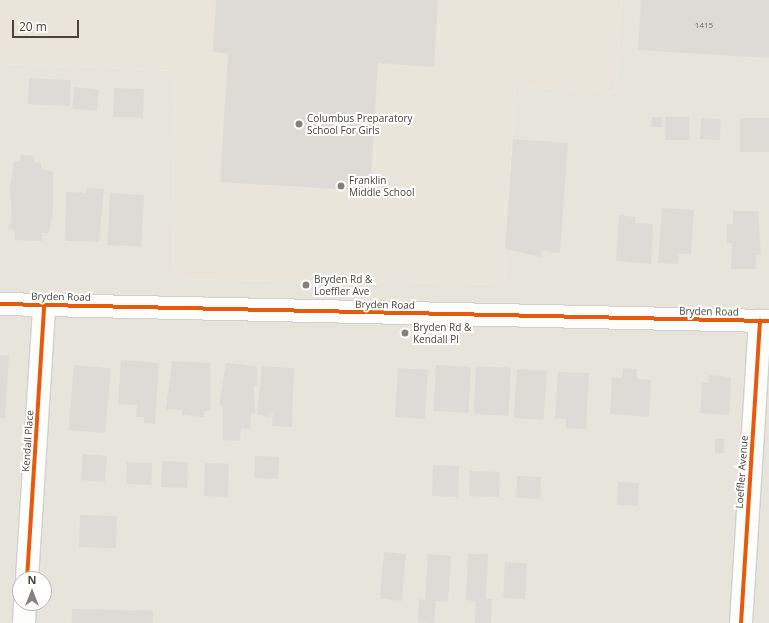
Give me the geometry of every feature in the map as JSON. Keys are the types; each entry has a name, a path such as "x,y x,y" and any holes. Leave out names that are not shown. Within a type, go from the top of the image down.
{"street":[{"name":"Bryden Road","path":"0,304 765,321"},
{"name":"Kendall Place","path":"27,571 44,305"},
{"name":"Loeffler Avenue","path":"741,623 765,321"},
{"path":"24,623 25,611"}],"shaded area":[{"name":"Franklin Middle School","path":"0,0 622,0 615,94 515,86 504,285 172,279 175,71 0,64"},
{"path":"622,0 769,0 769,623 0,623 0,64 175,71 172,279 504,285 515,86 615,94"}],"building":[{"name":"Columbus Preparatory School For Girls","path":"216,0 438,0 434,67 378,63 370,191 220,182 228,54 213,52"},
{"path":"641,0 769,0 769,58 638,50"},
{"path":"29,78 71,80 70,106 28,104"},
{"path":"74,87 99,89 97,111 72,109"},
{"path":"114,88 144,89 143,118 113,117"},
{"path":"652,117 663,117 662,127 651,127"},
{"path":"665,117 689,117 689,140 665,140"},
{"path":"701,118 721,119 720,140 700,139"},
{"path":"740,118 769,118 769,152 740,152"},
{"path":"513,139 568,143 560,253 542,251 541,257 505,249"},
{"path":"21,155 34,156 34,162 41,163 41,169 53,172 53,212 49,233 42,233 42,241 15,240 15,231 7,227 12,222 10,189 14,161 20,162"},
{"path":"87,188 104,189 99,242 65,241 66,192 86,193"},
{"path":"110,193 144,195 141,247 107,245"},
{"path":"662,208 694,210 691,254 679,254 678,264 658,263"},
{"path":"733,211 758,211 761,255 756,255 756,269 731,269 732,243 727,243 727,224 733,224"},
{"path":"619,215 635,217 635,223 653,224 651,264 616,261"},
{"path":"0,355 9,356 5,418 0,418"},
{"path":"121,360 159,363 155,424 144,423 144,417 136,417 137,405 118,404"},
{"path":"172,361 210,363 210,411 204,411 204,417 182,415 182,410 166,409"},
{"path":"226,363 257,366 257,386 254,385 255,414 251,413 250,429 241,428 240,441 223,440 223,408 219,404"},
{"path":"74,365 111,368 105,433 68,430"},
{"path":"436,365 471,367 469,413 434,411"},
{"path":"262,366 294,368 292,427 272,426 273,414 268,417 257,414"},
{"path":"476,366 511,368 508,416 473,414"},
{"path":"398,368 428,370 425,419 395,417"},
{"path":"623,368 637,369 637,379 651,380 649,417 610,414 612,377 622,378"},
{"path":"517,369 547,371 544,420 514,418"},
{"path":"558,372 589,373 586,429 566,428 566,419 555,418"},
{"path":"709,375 731,377 729,415 700,413 702,383 708,383"},
{"path":"715,439 724,439 724,453 715,453"},
{"path":"83,454 107,456 105,482 81,480"},
{"path":"255,456 279,457 278,479 254,478"},
{"path":"162,461 188,462 187,488 161,487"},
{"path":"127,462 152,463 151,485 126,484"},
{"path":"205,463 229,464 228,497 204,496"},
{"path":"433,465 459,466 458,497 432,496"},
{"path":"470,471 500,472 499,497 469,496"},
{"path":"517,476 541,477 540,499 516,498"},
{"path":"618,482 639,483 638,506 617,505"},
{"path":"80,515 117,516 116,548 79,547"},
{"path":"384,552 406,554 402,601 380,599"},
{"path":"428,554 451,556 448,602 436,601 434,623 418,622 419,599 425,600"},
{"path":"468,554 488,554 486,599 492,599 491,623 475,623 476,601 466,600"},
{"path":"505,562 527,563 525,599 503,598"},
{"path":"72,609 153,610 153,623 72,623"}],"cycle path":[{"path":"0,304 769,321"},
{"path":"27,571 44,305"},
{"path":"741,623 760,321"}],"place":[{"name":"Columbus Preparatory School For Girls","path":"299,124"},
{"name":"Franklin Middle School","path":"341,186"},
{"name":"Bryden Rd & Loeffler Ave","path":"306,285"},
{"name":"Bryden Rd & Kendall Pl","path":"405,333"}]}
